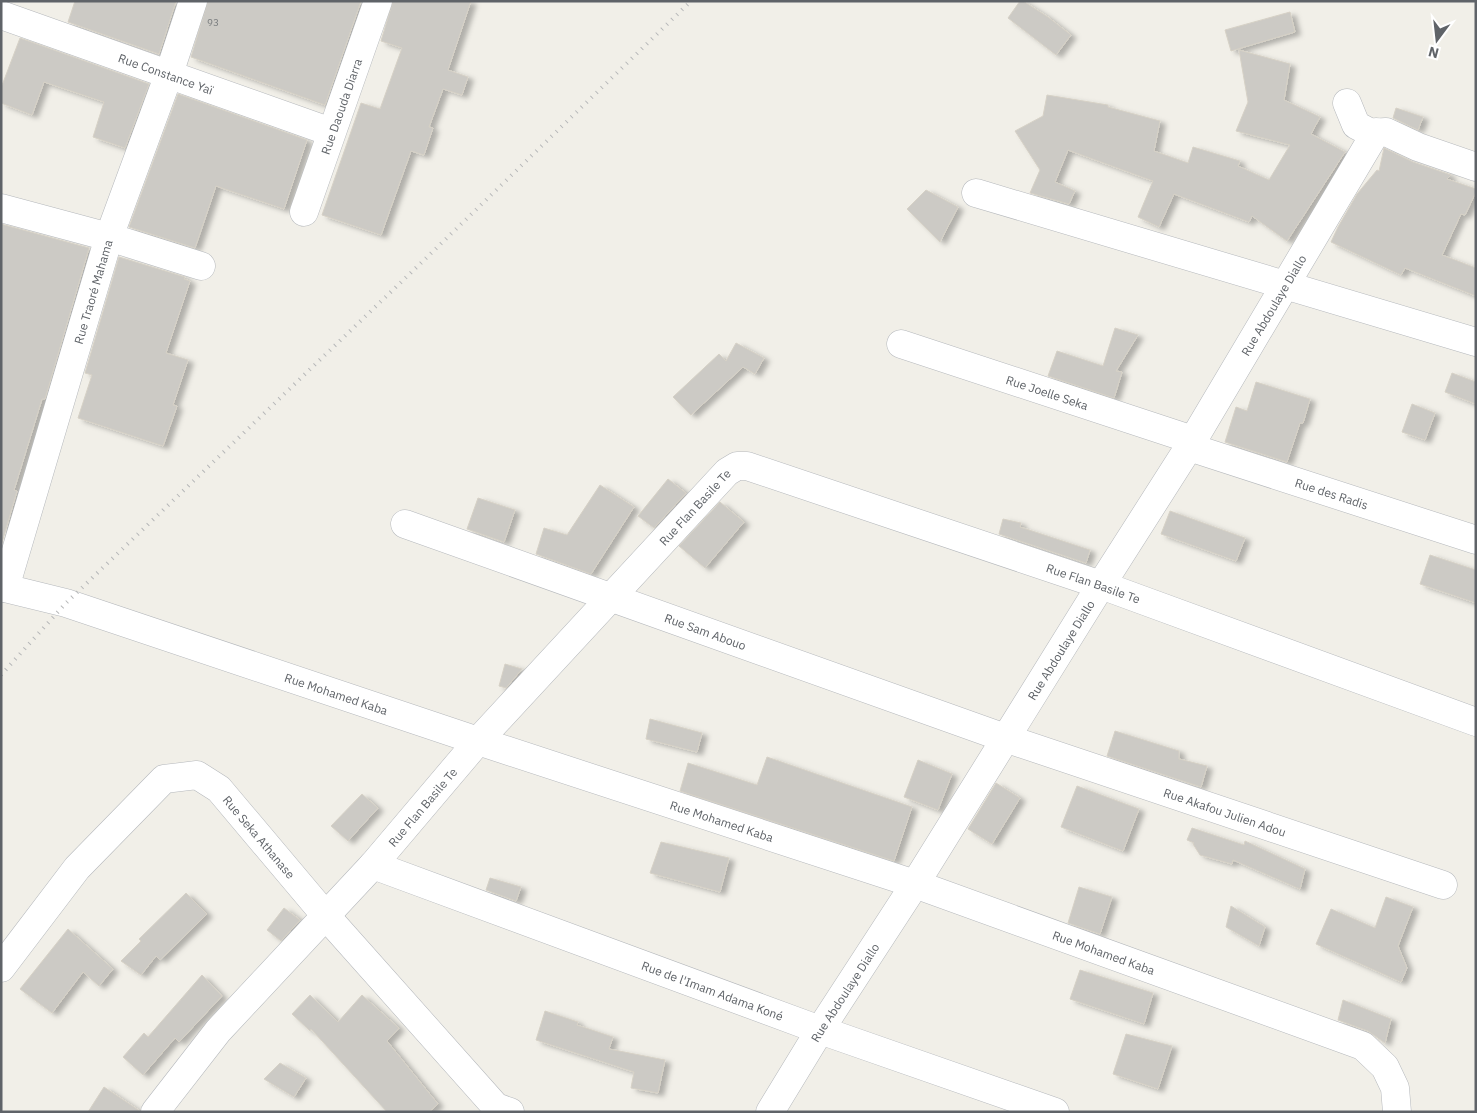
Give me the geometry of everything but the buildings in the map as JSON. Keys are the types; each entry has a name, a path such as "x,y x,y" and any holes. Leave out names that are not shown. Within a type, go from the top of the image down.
{"street":[{"name":"Rue Traoré Mahama","path":"3,587 109,237 169,74 193,1"},
{"name":"Rue Daouda Diarra","path":"304,212 378,1"},
{"name":"Rue Constance Yaï","path":"7,19 332,132"},
{"path":"1347,103 1356,125 1371,133 1386,132 1418,147 1476,167"},
{"name":"Rue Abdoulaye Diallo","path":"770,1112 1191,443 1376,132"},
{"path":"976,192 1476,342"},
{"path":"1,208 109,237 201,266"},
{"name":"Rue Joelle Seka","path":"901,344 1191,443"},
{"name":"Rue des Radis","path":"1191,443 1476,540"},
{"name":"Rue Flan Basile Te","path":"155,1112 218,1032 373,865 478,741 727,472 737,466 747,466 1101,585 1476,722"},
{"name":"Rue Sam Abouo","path":"406,524 1005,738"},
{"name":"Rue Mohamed Kaba","path":"3,587 66,603 914,884 1363,1046 1385,1067 1395,1088 1397,1112"},
{"name":"Rue Akafou Julien Adou","path":"1005,738 1443,885"},
{"name":"Rue Seka Athanase","path":"1,968 77,868 164,778 197,774 220,789 326,916 498,1110"},
{"name":"Rue de l'Imam Adama Koné","path":"373,865 820,1030 1055,1112"}],"railway":[{"path":"1,675 66,603 691,1"}]}
